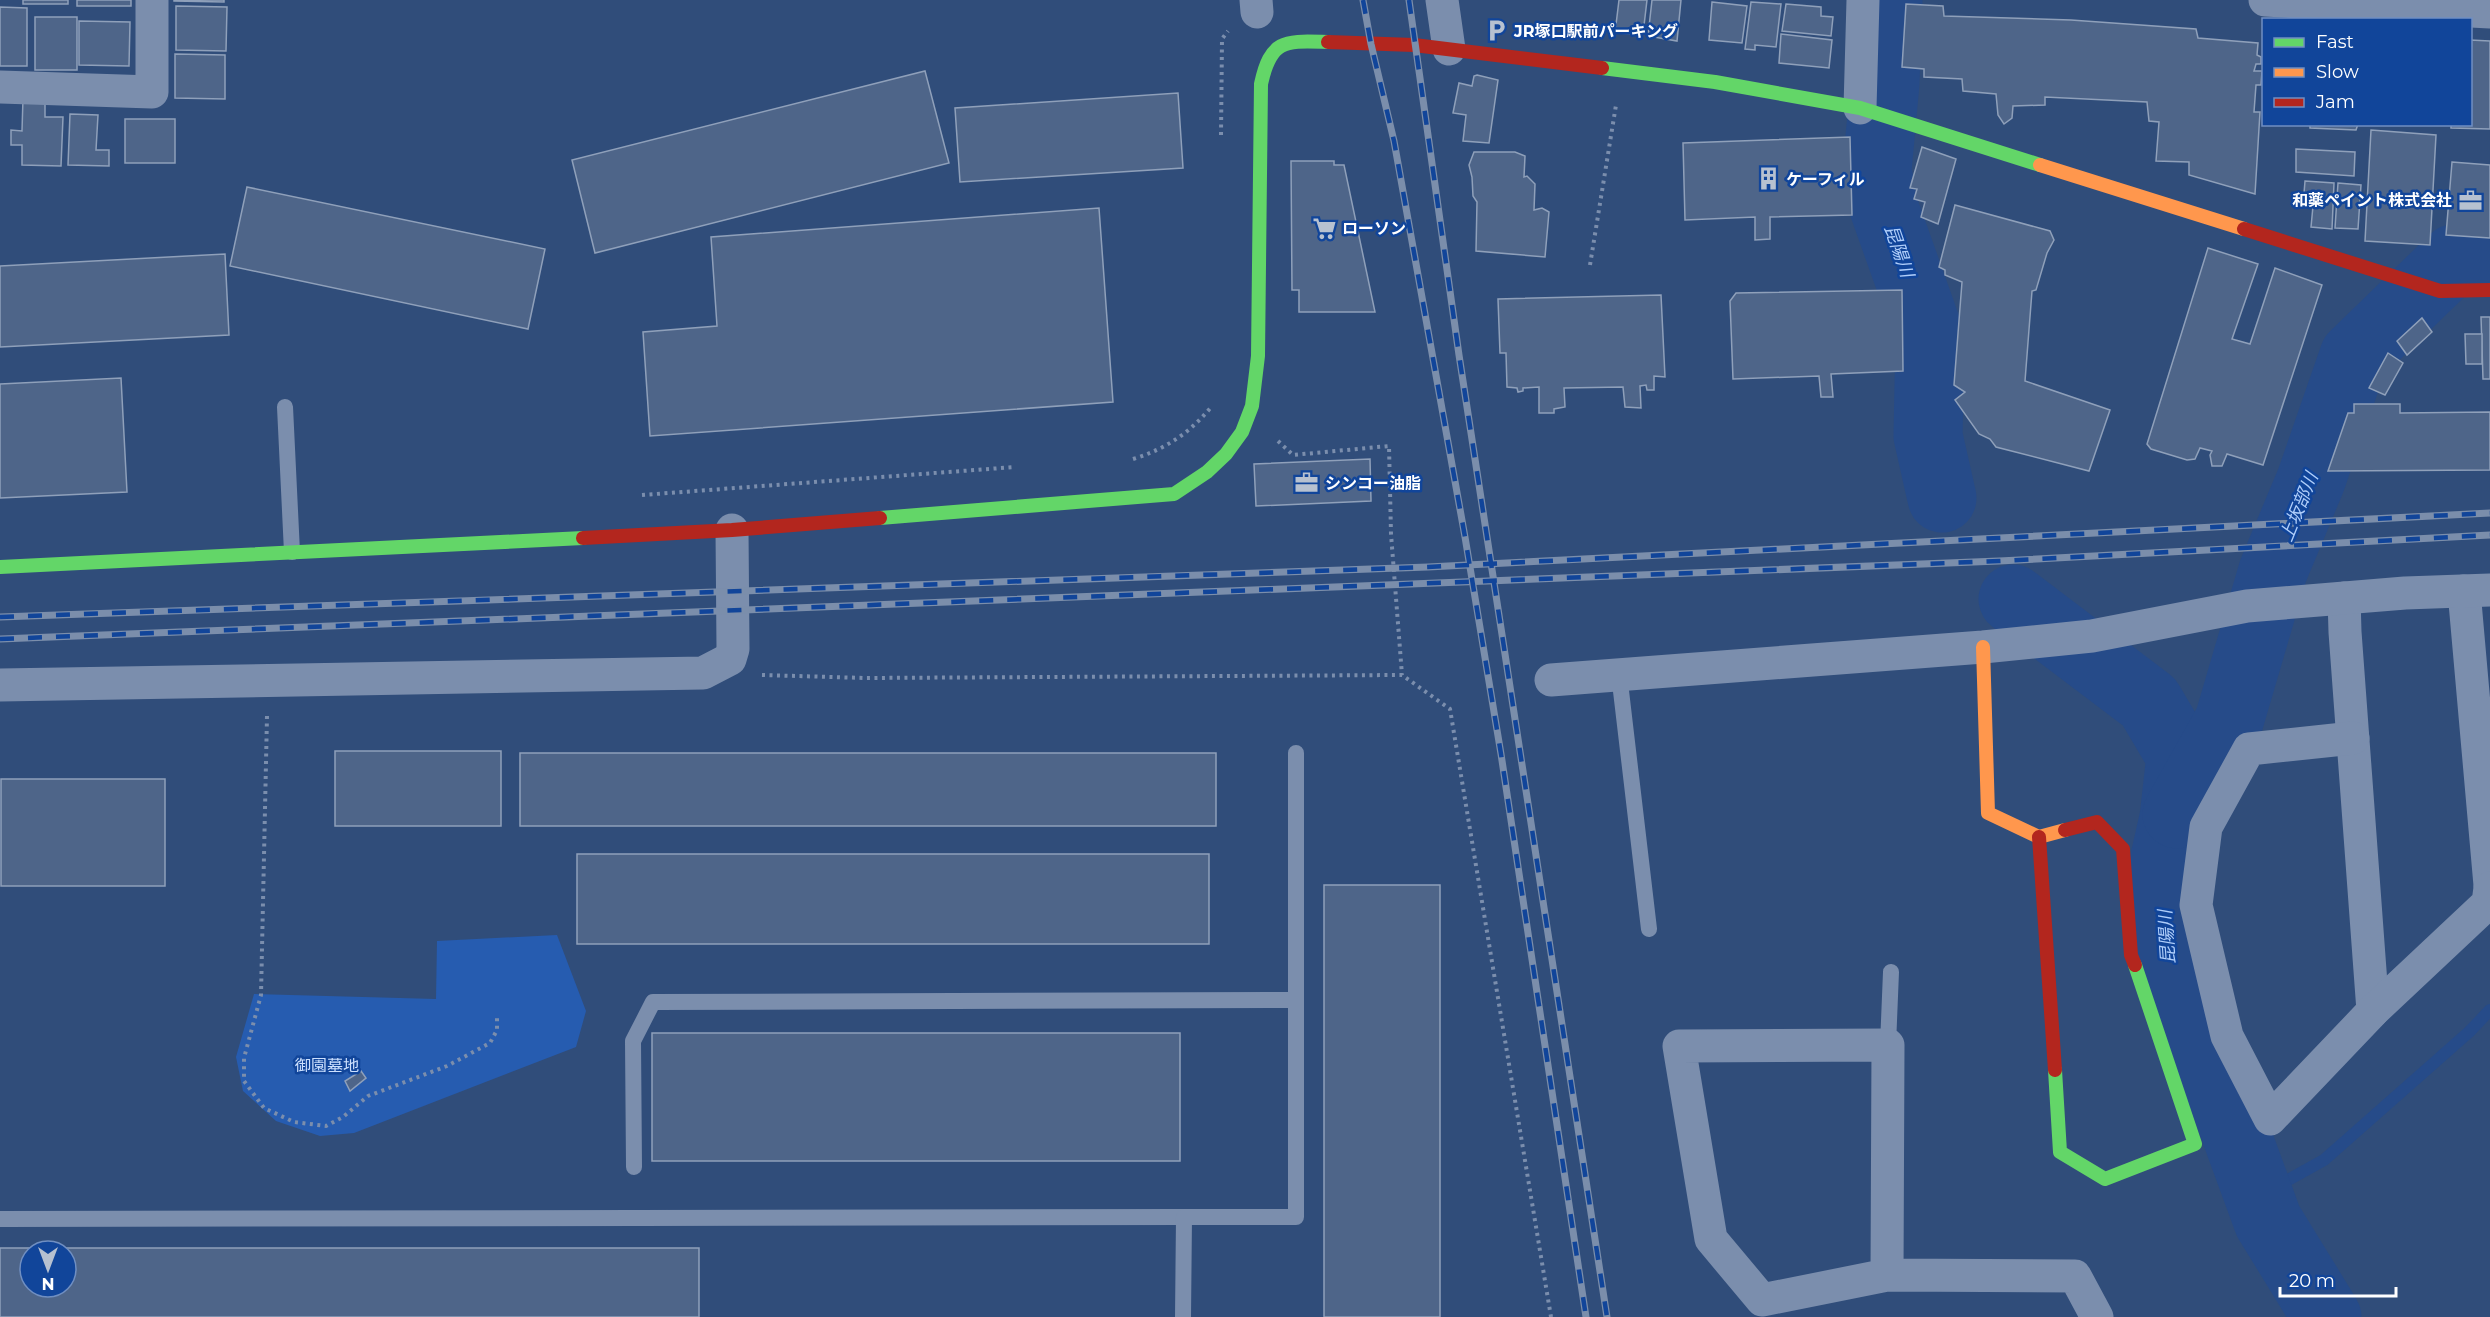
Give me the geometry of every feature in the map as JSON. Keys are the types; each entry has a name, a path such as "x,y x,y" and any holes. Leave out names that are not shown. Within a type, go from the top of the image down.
{"street":[{"path":"0,87 152,92 152,0"},
{"path":"1442,0 1449,49"},
{"path":"1863,0 1864,110"},
{"path":"2265,0 2490,12"},
{"path":"0,567 732,530 1174,494 1206,474 1220,460 1246,423 1254,397 1261,84 1265,63 1271,52 1277,46 1294,41 1414,45 1449,49 1715,82 1864,110 2440,291 2490,290"},
{"path":"0,685 703,674 730,659 733,649 732,530"},
{"path":"1551,680 2025,643 2092,636 2247,606 2477,590 2490,886 2488,903 2373,1011 2270,1119 2227,1036 2196,905 2206,827 2249,749 2353,738"},
{"path":"2344,598 2373,1011"},
{"path":"1983,647 1988,813 2038,837 2097,822 2123,849 2131,955 2195,1144 2105,1179 2060,1152 2038,837"},
{"path":"1887,1275 1887,1045 1678,1046 1711,1239 1762,1300 1887,1275 2075,1276 2097,1317"}],"lane":[{"path":"285,407 292,552"},
{"path":"1618,674 1648,929"},
{"path":"0,1219 1296,1217 1296,753"},
{"path":"1887,1045 1891,972"},
{"path":"634,1167 633,1041 653,1002 1296,1000"},
{"path":"1183,1317 1184,1217"}],"path":[{"path":"1221,144 1222,39 1249,12"},
{"path":"1590,265 1621,71"},
{"path":"1122,459 1134,459 1162,449 1196,425 1213,404 1215,396"},
{"path":"1271,434 1293,455 1389,446 1391,534 1402,675"},
{"path":"640,495 1016,467"},
{"path":"761,675 866,678 1402,675 1450,709 1551,1317"},
{"path":"267,709 261,995 244,1058 244,1081 264,1108 294,1122 326,1126 343,1117 368,1096 447,1066 490,1043 497,1030 497,1014"}],"green space":[{"name":"御園墓地","path":"557,935 586,1011 576,1047 354,1133 320,1136 276,1121 243,1091 236,1057 254,994 436,999 437,941"}],"building":[{"path":"23,0 68,0 68,4 23,4"},
{"path":"77,0 131,0 131,6 77,6"},
{"path":"224,0 224,2 174,1"},
{"path":"1619,0 1647,0 1643,34 1615,33"},
{"path":"1652,0 1681,0 1677,41 1648,36"},
{"path":"1712,2 1747,6 1742,43 1709,40"},
{"path":"1751,2 1781,4 1776,47 1755,45 1755,50 1745,49"},
{"path":"1786,4 1821,7 1821,16 1833,17 1831,36 1782,31"},
{"path":"1906,4 1943,6 1944,16 2071,20 2196,29 2198,38 2258,43 2257,55 2261,57 2261,64 2256,64 2254,71 2262,71 2261,85 2256,85 2254,112 2260,112 2255,194 2189,175 2189,162 2156,161 2159,122 2149,121 2147,102 2045,97 2045,105 2013,106 2012,118 2004,124 1998,115 1996,94 1963,91 1962,79 1924,77 1924,69 1902,67"},
{"path":"176,6 227,7 226,51 176,50"},
{"path":"0,7 27,8 27,66 0,66"},
{"path":"35,17 77,17 77,70 35,70"},
{"path":"79,21 130,22 129,66 79,65"},
{"path":"1781,34 1832,40 1829,68 1779,63"},
{"path":"2472,40 2490,41 2490,129 2451,128 2451,126 2472,126"},
{"path":"175,54 225,55 225,99 175,98"},
{"path":"925,71 949,163 595,253 572,160"},
{"path":"1474,76 1498,80 1489,143 1463,141 1466,115 1453,113 1459,83 1472,86"},
{"path":"1178,93 1183,168 960,182 955,108"},
{"path":"23,98 45,100 45,117 63,117 61,166 22,165 22,145 11,145 11,130 22,131"},
{"path":"70,114 98,115 96,150 109,150 109,166 68,165"},
{"path":"125,119 175,119 175,163 125,163"},
{"path":"2310,126 2357,126 2356,130 2310,128"},
{"path":"2371,130 2436,135 2430,245 2365,241"},
{"name":"ケーフィル","path":"1850,137 1852,215 1770,217 1770,239 1755,240 1755,217 1685,220 1683,143"},
{"path":"1922,147 1956,159 1938,224 1921,217 1925,202 1914,199 1917,189 1910,188"},
{"path":"2296,149 2355,152 2354,176 2296,172"},
{"path":"1474,152 1515,152 1525,156 1524,177 1527,176 1535,184 1534,210 1542,208 1549,212 1545,257 1476,251 1477,202 1473,196 1469,165"},
{"name":"ローソン","path":"1291,161 1334,161 1334,165 1344,165 1375,312 1299,312 1299,290 1292,290"},
{"name":"和薬ペイント株式会社","path":"2452,162 2490,165 2490,238 2446,235"},
{"path":"2305,181 2334,183 2332,229 2311,227 2313,206 2303,206"},
{"path":"2338,183 2361,185 2358,229 2335,228"},
{"path":"247,187 545,249 528,329 230,266"},
{"path":"1955,205 2050,231 2054,240 2047,253 2036,290 2032,291 2025,381 2110,410 2089,471 1996,447 1990,439 1979,434 1955,400 1965,392 1954,385 1962,282 1945,275 1945,270 1939,267"},
{"path":"1099,208 1113,402 650,436 643,332 717,326 711,237"},
{"path":"2208,248 2258,264 2232,339 2250,344 2275,268 2322,285 2263,465 2227,454 2222,466 2212,466 2210,455 2212,451 2200,448 2195,459 2187,460 2151,449 2147,444"},
{"path":"225,254 229,335 0,347 0,266"},
{"path":"1902,290 1903,371 1831,374 1833,397 1821,397 1819,376 1733,379 1730,301 1736,293"},
{"path":"1661,295 1665,377 1654,376 1654,390 1647,390 1646,385 1640,386 1641,408 1625,407 1623,387 1564,388 1565,407 1554,409 1554,413 1539,413 1539,387 1523,388 1523,391 1518,392 1517,388 1507,387 1506,353 1500,353 1498,299"},
{"path":"2481,317 2490,317 2490,379 2483,379"},
{"path":"2422,318 2432,332 2407,355 2397,341"},
{"path":"2465,334 2482,334 2482,364 2466,364"},
{"path":"2388,353 2403,363 2385,395 2369,388"},
{"path":"121,378 127,492 0,498 0,384"},
{"path":"2354,404 2400,404 2400,413 2490,412 2490,470 2328,471 2348,413 2354,413"},
{"path":"1370,459 1371,501 1256,506 1254,464"},
{"path":"335,751 501,751 501,826 335,826"},
{"path":"520,753 1216,753 1216,826 520,826"},
{"path":"1,779 165,779 165,886 1,886"},
{"path":"577,854 1209,854 1209,944 577,944"},
{"path":"1324,885 1440,885 1440,1317 1324,1317"},
{"path":"652,1033 1180,1033 1180,1161 652,1161"},
{"path":"361,1071 366,1078 350,1091 345,1081"},
{"path":"0,1248 18,1248 18,1299 78,1299 78,1248 699,1248 699,1317 0,1317"}],"waterway":[{"name":"昆陽川","path":"1888,0 1885,83 1877,170 1883,205 1930,337 1928,436 1942,498"},
{"name":"上坂部川","path":"2177,814 2229,721 2273,571 2311,480 2354,356 2454,259 2490,258"},
{"name":"昆陽川","path":"2013,599 2149,702 2181,756 2174,818 2163,867 2170,973 2198,1030 2268,1221 2327,1317"},
{"path":"2281,1184 2324,1160 2469,1032 2490,1010"}],"railway":[{"path":"1363,0 1394,141 1465,537 1501,754 1586,1317"},
{"path":"1409,0 1459,355 1607,1317"},
{"path":"0,617 1428,567 2490,513"},
{"path":"0,639 1999,561 2490,535"}],"traffic: fast":[{"path":"880,518 1174,494 1207,472 1226,454 1242,432 1252,406 1258,356 1261,84 1270,58 1282,45 1328,42"},
{"path":"1602,68 1715,82 1860,108 2040,165"},
{"path":"0,567 583,538"},
{"path":"2055,1070 2060,1152 2105,1179 2195,1144 2135,965"}],"traffic: slow":[{"path":"2040,165 2244,229"},
{"path":"1983,647 1988,813 2039,837 2065,830"}],"traffic: jam":[{"path":"1328,42 1414,45 1602,68"},
{"path":"2244,229 2440,291 2490,290"},
{"path":"583,538 732,530 880,518"},
{"path":"2065,830 2097,822 2123,849 2131,955 2135,965"},
{"path":"2039,837 2055,1070"}],"place":[{"name":"JR塚口駅前パーキング","path":"1496,31"},
{"name":"ケーフィル","path":"1768,179"},
{"name":"和薬ペイント株式会社","path":"2470,200"},
{"name":"ローソン","path":"1324,228"},
{"name":"シンコー油脂","path":"1307,483"}]}
